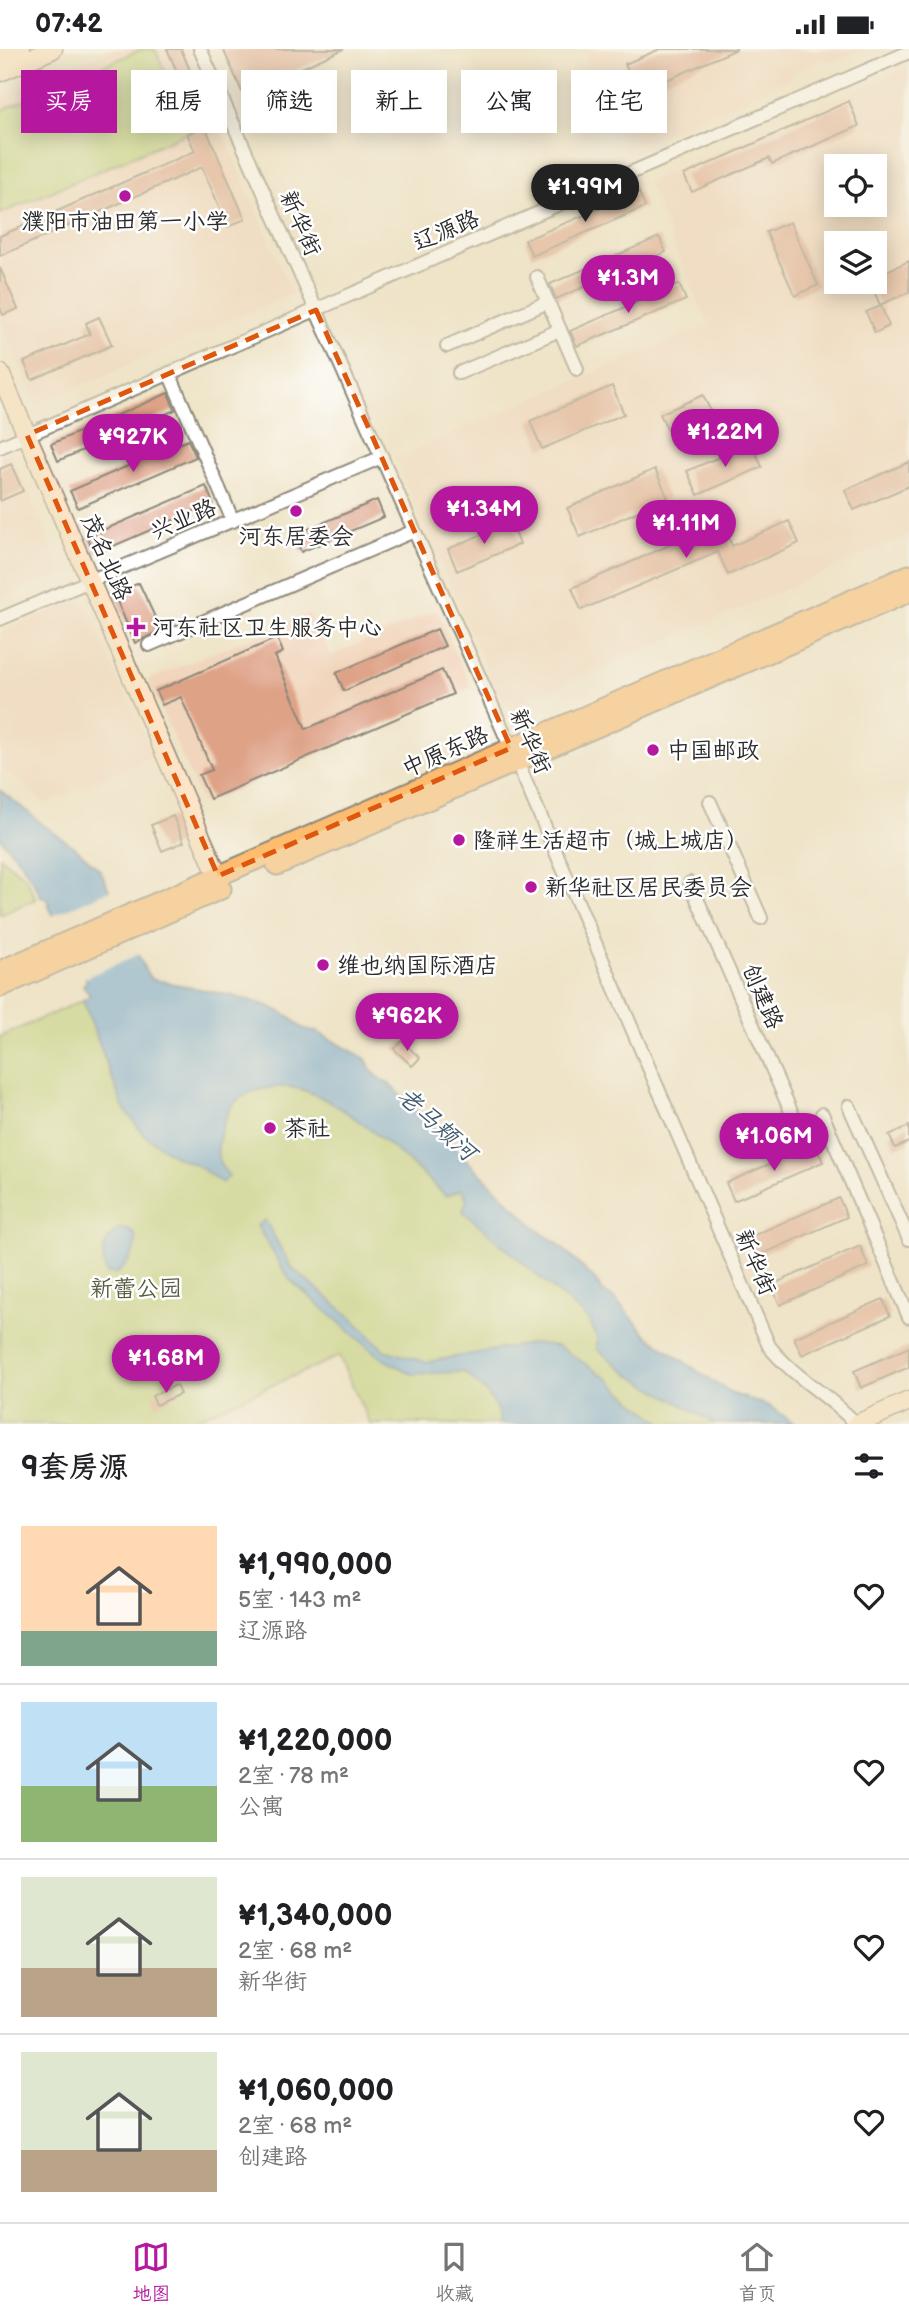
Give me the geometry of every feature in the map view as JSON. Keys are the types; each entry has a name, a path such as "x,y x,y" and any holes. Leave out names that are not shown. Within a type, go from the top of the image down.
{"main road":[{"name":"中原东路","path":"0,987 62,952 130,921 514,755 909,575"},
{"name":"中原东路","path":"130,921 218,876 909,592"},
{"name":"中原东路","path":"0,971 62,952"}],"street":[{"path":"0,58 21,49"},
{"path":"0,72 53,49"},
{"name":"新华街","path":"200,49 514,755 769,1346 780,1360 857,1424"},
{"name":"辽源路","path":"0,447 909,52"},
{"path":"537,277 577,369"},
{"path":"447,346 548,302"},
{"path":"459,373 560,330"},
{"name":"茂名北路","path":"0,373 218,876"},
{"path":"169,373 233,521"},
{"name":"兴业路","path":"0,619 382,457"},
{"path":"149,645 414,531"},
{"path":"710,802 761,918"},
{"name":"创建路","path":"690,883 797,1125"},
{"path":"849,1107 909,1240"},
{"path":"822,1114 909,1317"},
{"path":"857,1424 909,1402"}],"highlighted area":[{"path":"316,310 511,748 218,876 27,435"}],"shaded area":[{"name":"濮阳市油田第一小学","path":"112,49 187,49 196,70 131,70 131,133 223,133 292,294 36,405 0,320 0,97 21,88 21,133 117,133 117,70 63,70"},
{"path":"582,49 862,49 833,62 824,59 794,72 789,80 667,132 667,70 591,70"},
{"path":"909,67 909,535 520,704 500,700 395,458 708,324 647,182"},
{"path":"619,133 666,133 626,150"},
{"path":"11,451 62,573 0,599 0,455"},
{"path":"82,598 153,757 46,804 0,766 0,632"},
{"path":"437,610 471,687 203,804 148,680 309,613 331,656"}],"green space":[{"path":"142,49 155,49 164,70 131,70 131,133 186,133 0,214 0,111 21,102 21,133 117,133 117,70 94,70"},
{"path":"0,857 25,877 36,899 0,915"},
{"name":"新蕾公园","path":"83,1000 123,1107 173,1155 198,1166 222,1183 229,1176 219,1163 219,1139 226,1116 236,1101 251,1092 277,1087 296,1088 318,1096 377,1135 446,1196 461,1188 467,1198 590,1321 597,1338 597,1349 633,1376 716,1424 370,1424 339,1356 184,1424 0,1424 0,1037"}],"water":[{"path":"0,790 75,847 100,870 151,979 269,1006 289,1016 302,1028 317,1032 366,1059 371,1070 382,1081 388,1083 540,1232 557,1243 603,1291 614,1298 649,1337 715,1383 736,1395 769,1406 795,1424 716,1424 632,1376 597,1349 597,1338 590,1321 463,1211 467,1198 461,1189 447,1196 377,1135 318,1096 296,1088 277,1087 251,1092 236,1101 226,1116 219,1139 218,1158 229,1176 222,1183 143,1134 123,1107 83,1000 90,996 83,985 87,981 48,905 50,904 46,898 42,898 24,867 0,838"},
{"path":"265,1220 291,1267 353,1319 384,1350 426,1362 534,1343 558,1346 607,1378 664,1424 500,1424 492,1401 464,1372 412,1374 381,1358 290,1280 257,1226"},
{"path":"118,1229 134,1234 135,1247 121,1269 115,1274 106,1273 104,1248"}],"pier":[{"path":"113,889 141,953 82,979 50,917"}],"building":[{"path":"167,49 181,49 190,70 176,70"},
{"path":"223,49 344,49 297,70 241,70 241,90"},
{"path":"660,49 737,49 667,80 667,70 628,70 625,64"},
{"path":"849,101 859,126 772,164 769,158 692,192 684,175"},
{"path":"208,133 245,219 228,227 202,167 0,256 0,236 195,151 187,134"},
{"path":"639,192 645,207 532,256 525,240"},
{"path":"790,222 818,285 795,296 766,232"},
{"path":"659,237 666,252 556,299 550,284"},
{"path":"909,261 909,292 880,305 875,294 887,294 887,271"},
{"path":"0,268 18,309 3,315 0,307"},
{"path":"679,284 686,300 577,346 570,331"},
{"path":"881,306 889,326 875,333 866,312"},
{"path":"99,317 112,345 32,380 24,362 90,334 86,323"},
{"path":"612,386 624,414 542,449 530,421"},
{"path":"168,393 175,410 58,461 51,444"},
{"path":"703,395 711,412 668,431 660,414"},
{"path":"188,440 196,457 78,508 70,491"},
{"path":"752,443 762,467 698,495 687,471"},
{"path":"909,462 909,486 854,510 845,490"},
{"path":"11,464 23,491 0,501 0,469"},
{"path":"655,469 668,498 580,537 567,508"},
{"path":"206,486 213,503 95,554 87,537"},
{"path":"377,500 384,517 301,552 294,535"},
{"path":"789,521 799,543 728,575 718,552 581,610 572,588 722,522 732,546"},
{"path":"511,522 520,544 457,571 448,549"},
{"path":"139,583 161,630 135,643 114,594"},
{"path":"437,629 445,646 344,691 336,673"},
{"path":"277,638 283,652 275,656 306,729 442,670 453,694 210,799 199,775 212,770 181,697 162,705 156,691"},
{"path":"173,816 184,842 162,851 151,825"},
{"path":"402,1041 420,1058 412,1066 394,1049"},
{"path":"909,1126 909,1142 895,1148 889,1135"},
{"path":"815,1144 823,1162 734,1201 726,1183"},
{"path":"839,1198 847,1217 758,1256 750,1237"},
{"path":"860,1246 868,1266 780,1305 771,1285"},
{"path":"883,1299 890,1316 802,1355 794,1338"},
{"path":"909,1347 909,1367 861,1388 854,1371"},
{"path":"176,1385 180,1394 156,1405 152,1396"}],"place":[{"name":"濮阳市油田第一小学","path":"125,196"},
{"name":"河东居委会","path":"296,511"},
{"name":"河东社区卫生服务中心","path":"136,627"},
{"name":"中国邮政","path":"653,750"},
{"name":"隆祥生活超市（城上城店）","path":"459,840"},
{"name":"新华社区居民委员会","path":"531,887"},
{"name":"维也纳国际酒店","path":"323,965"},
{"name":"茶社","path":"270,1128"}],"water label":[{"name":"老马颊河","path":"437,1124"}]}
